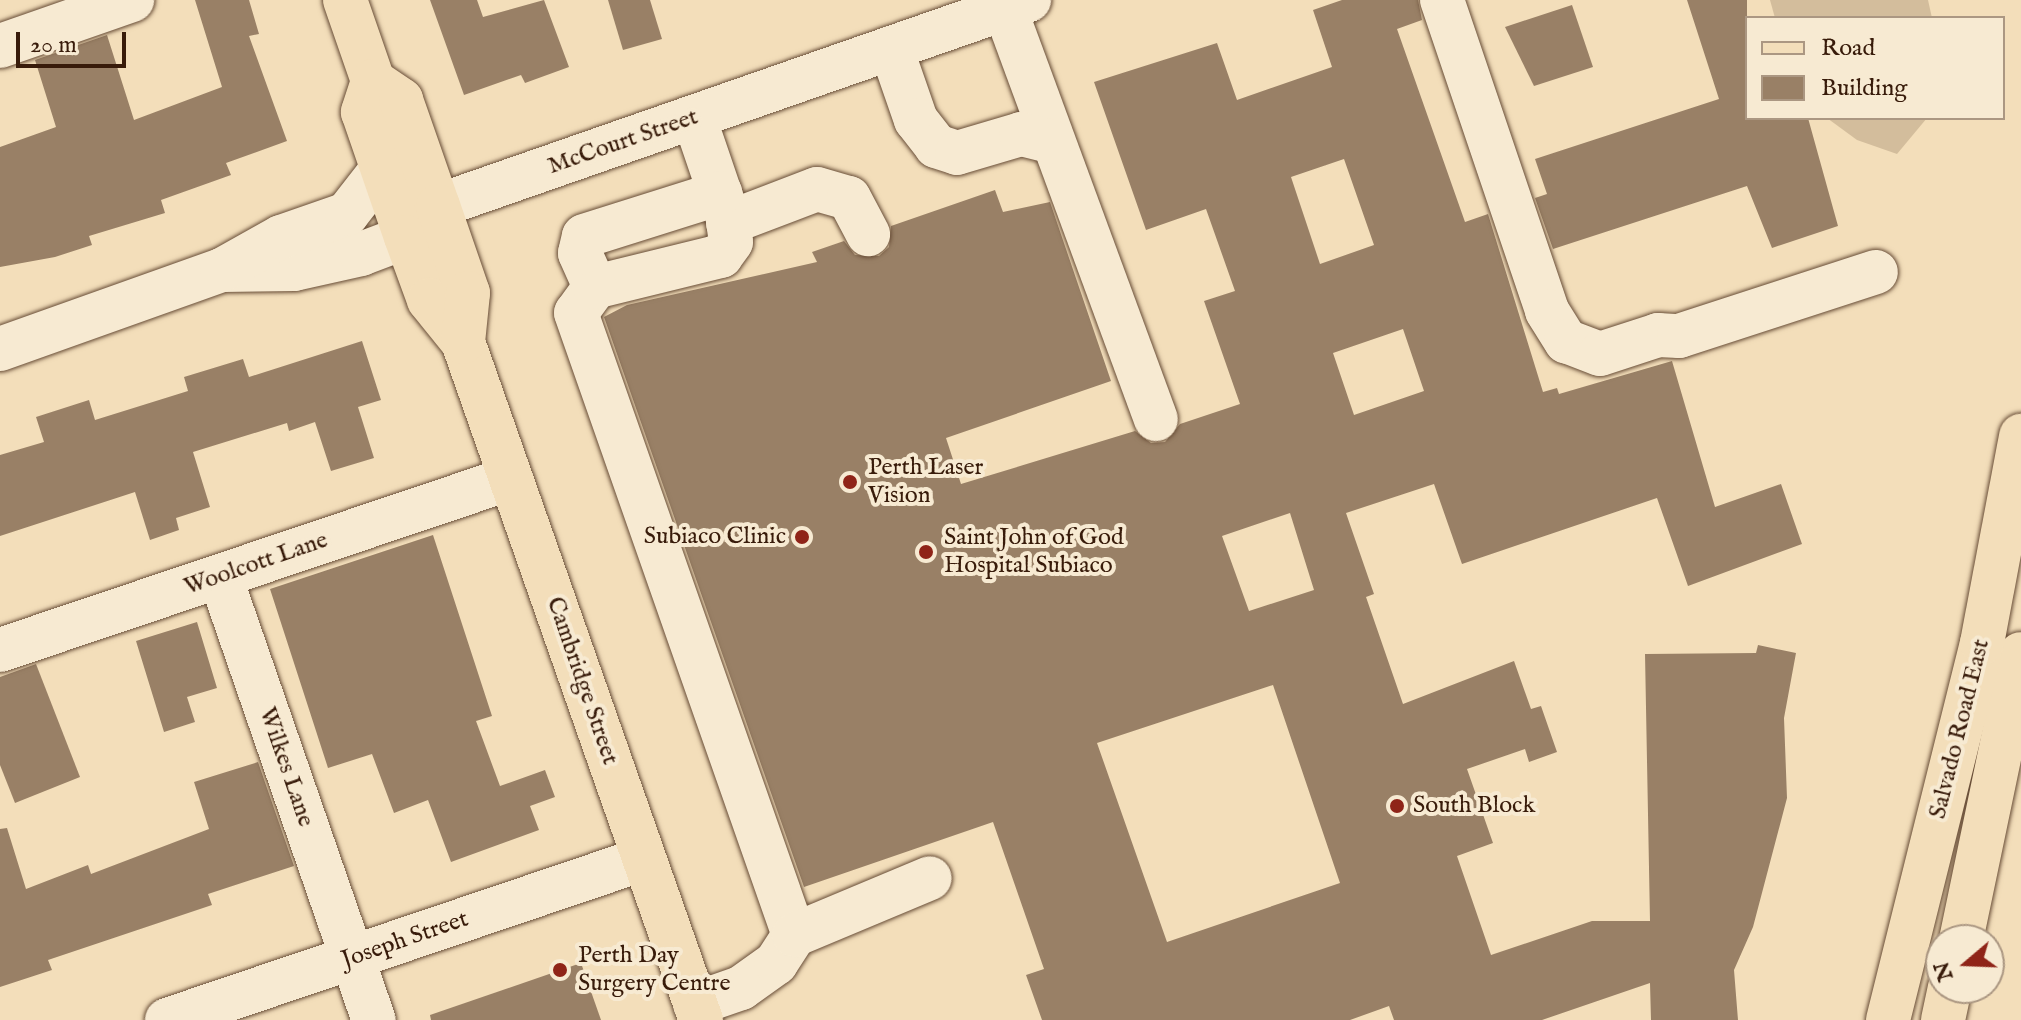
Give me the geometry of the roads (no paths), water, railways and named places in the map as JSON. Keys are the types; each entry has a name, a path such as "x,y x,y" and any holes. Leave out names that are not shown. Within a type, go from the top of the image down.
{"main road":[{"path":"345,0 373,81"},
{"name":"Cambridge Street","path":"463,342 468,293 401,100 373,81 363,112 406,237 429,300 463,342 698,1012"},
{"name":"Salvado Road East","path":"1891,1006 1982,643 2021,436"},
{"name":"Salvado Road East","path":"1964,924 2021,654"}],"street":[{"path":"0,46 132,0"},
{"path":"1442,0 1547,311 1566,341 1600,354 1658,335 1679,336 1876,272"},
{"path":"1017,4 1050,141 1156,419"},
{"name":"McCourt Street","path":"222,270 294,269 406,237 438,206 1017,4"},
{"path":"891,48 916,120 936,146 957,153 1021,134 1050,141"},
{"path":"694,117 724,208 731,242 721,256 595,287 576,313 794,935"},
{"name":"McCourt Street","path":"0,349 222,270 281,237 347,214 383,168"},
{"path":"595,287 582,261 584,236 817,189 849,198 868,234"},
{"name":"Woolcott Lane","path":"0,650 511,478"},
{"name":"Wilkes Lane","path":"220,576 374,1020"},
{"name":"Joseph Street","path":"167,1020 643,859"},
{"path":"698,1012 741,988 776,963 794,935 930,878"},
{"path":"1891,1006 1948,1011"}],"place":[{"name":"Perth Laser Vision","path":"850,482"},
{"name":"Subiaco Clinic","path":"802,537"},
{"name":"Saint John of God Hospital Subiaco","path":"926,552"},
{"name":"South Block","path":"1397,806"},
{"name":"Perth Day Surgery Centre","path":"560,970"}]}
